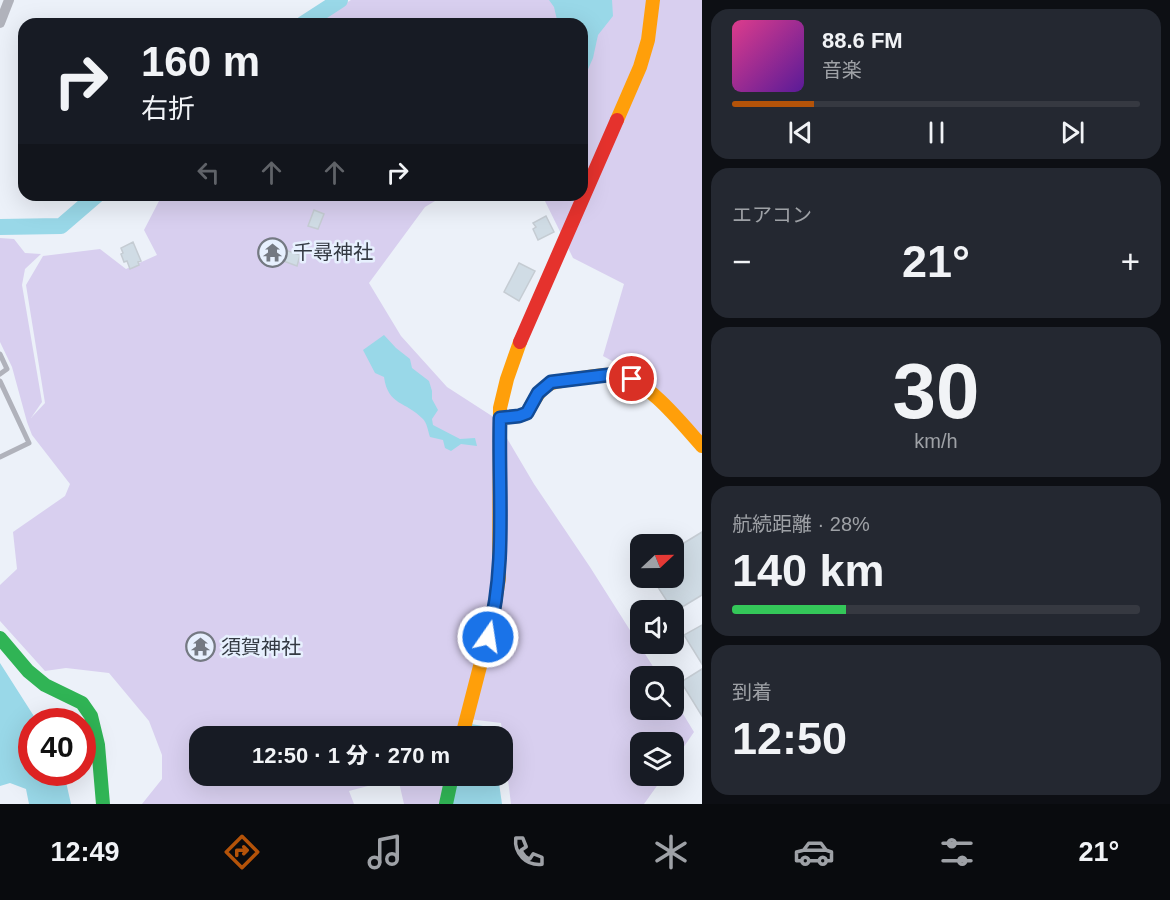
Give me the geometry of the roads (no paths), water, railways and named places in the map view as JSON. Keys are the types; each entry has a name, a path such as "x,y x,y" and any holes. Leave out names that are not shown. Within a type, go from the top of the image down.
{"street":[{"path":"0,23 9,0"},
{"path":"588,187 640,67 648,40 653,0"},
{"path":"465,726 494,616 499,578 501,525 494,495 500,408 514,357 582,201"},
{"path":"500,418 527,413 538,393 551,382 616,374 632,379 646,389 702,446"},
{"path":"0,638 28,671 45,686 82,704 91,716 98,745 103,804"},
{"path":"446,804 450,786"}],"lane":[{"path":"0,354 7,369 0,374"},
{"path":"0,381 29,444 0,457"}],"water":[{"path":"549,0 612,0 613,16 598,35 588,69 588,18 557,18 554,7"},
{"path":"384,335 410,359 412,368 429,381 432,399 438,410 432,419 433,425 460,439 475,438 477,446 461,444 451,451 445,448 443,440 430,437 423,419 417,413 389,393 384,377 375,373 363,350"},
{"path":"0,663 29,708 18,708 18,786 10,783 0,786"},
{"path":"18,786 67,786 71,804 29,804 26,789"},
{"path":"455,786 499,786 502,804 452,804"}],"waterway":[{"path":"312,18 340,0"},
{"path":"0,227 61,226 90,201"}],"place":[{"name":"千尋神社","path":"272,252"},
{"name":"須賀神社","path":"200,647"}]}
